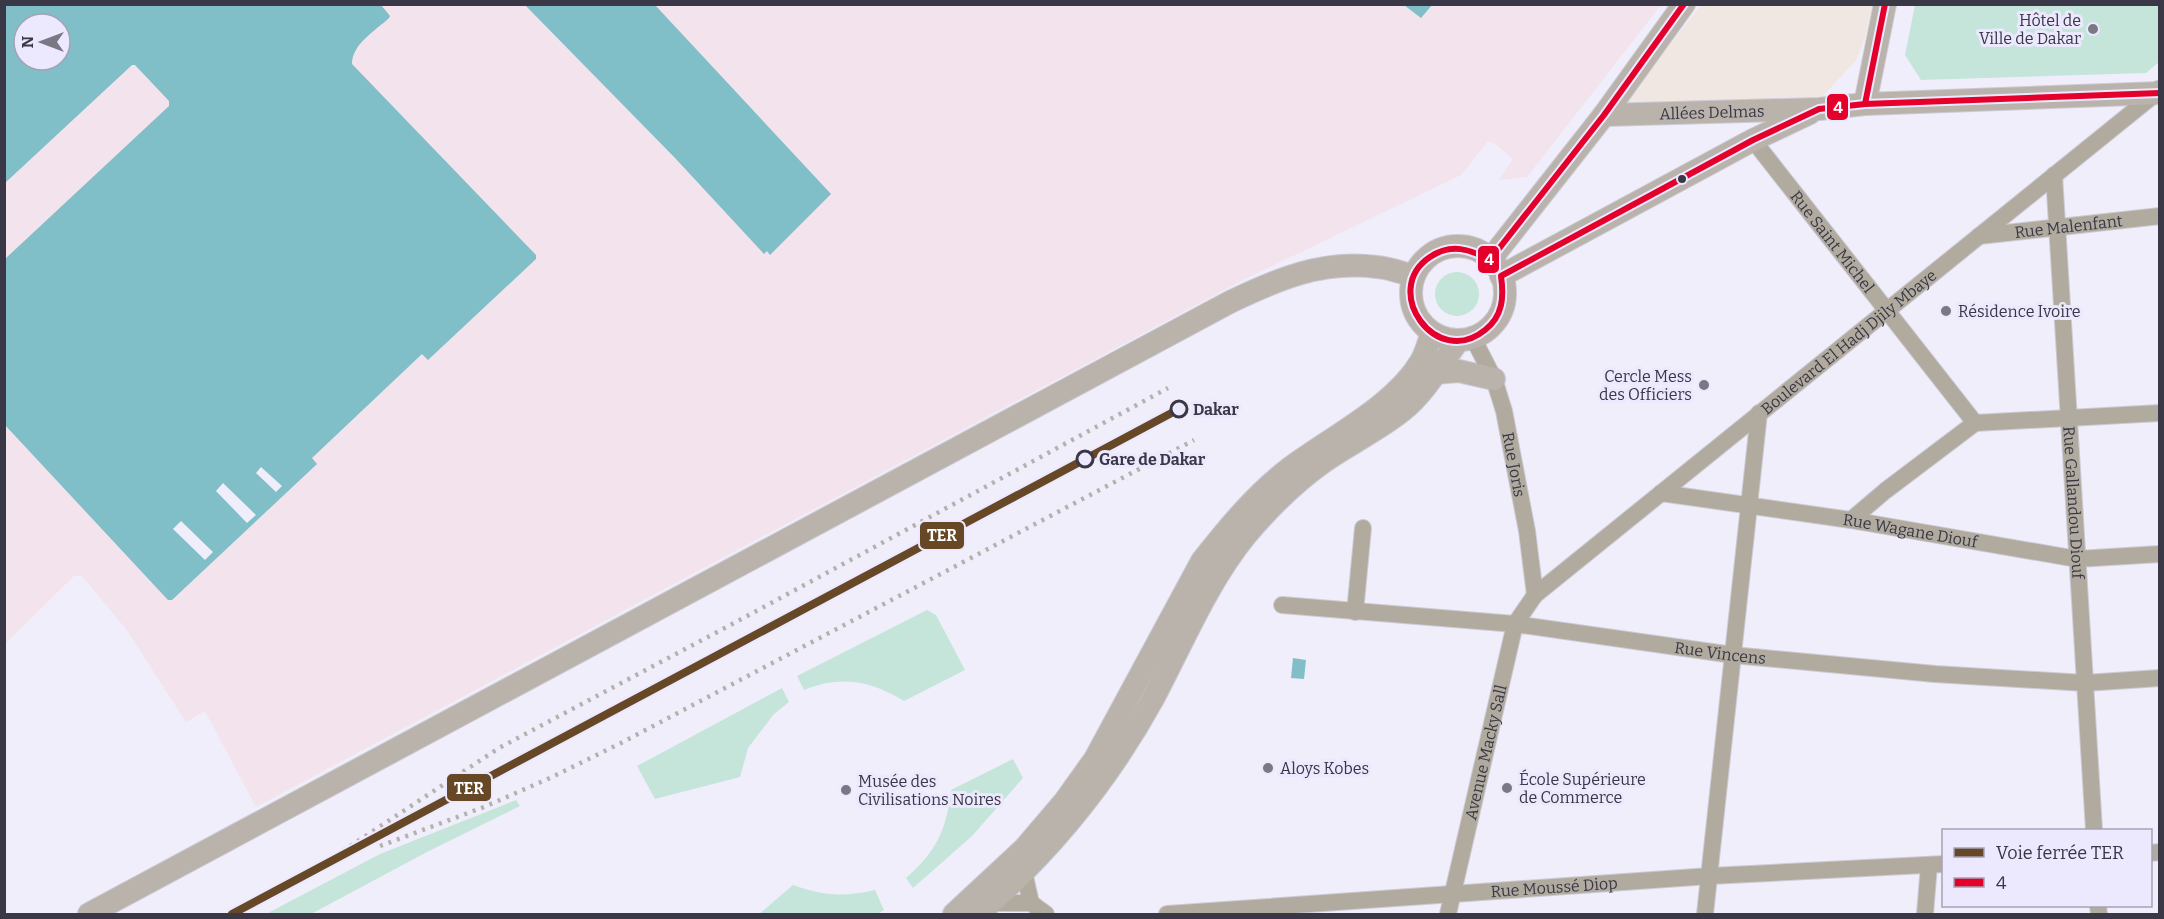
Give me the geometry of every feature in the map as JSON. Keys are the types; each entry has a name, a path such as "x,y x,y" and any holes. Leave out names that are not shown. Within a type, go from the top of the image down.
{"street":[{"path":"1496,268 1684,4"},
{"path":"1865,104 1885,4"},
{"path":"1496,268 1819,109 1865,104 2158,91"},
{"name":"Boulevard El Hadj Djily Mbaye","path":"1535,595 2158,91"},
{"name":"Allées Delmas","path":"1604,115 1819,109"},
{"name":"Rue Saint Michel","path":"1753,140 1975,423"},
{"name":"Rue Gallandou Diouf","path":"2054,175 2094,829"},
{"name":"Rue Malenfant","path":"1978,237 2160,216"},
{"path":"1459,246 1471,248 1496,268 1504,292 1498,317 1487,330 1466,339 1445,339 1422,325 1415,314 1411,289 1414,276 1427,258 1448,247 1459,246"},
{"path":"88,915 1230,302 1277,280 1322,268 1360,265 1380,267 1414,276"},
{"path":"954,915 1025,848 1065,801 1095,759 1202,561 1220,539 1256,497 1288,469 1389,398 1408,380 1421,362 1432,333"},
{"path":"985,909 1059,835 1092,794 1153,698 1205,597 1225,564 1246,536 1275,504 1320,464 1402,411 1466,339"},
{"name":"Rue Joris","path":"1466,339 1494,379 1504,411 1527,531 1535,595"},
{"path":"1434,373 1459,371 1494,379"},
{"path":"1851,520 1885,491 1975,423 2160,412"},
{"path":"1705,915 1759,413"},
{"name":"Rue Wagane Diouf","path":"1661,493 1851,520 2078,559 2160,554"},
{"path":"1355,612 1363,528"},
{"name":"Avenue Macky Sall","path":"1448,915 1515,624 1535,595"},
{"name":"Rue Vincens","path":"1281,606 1515,624 1733,655 1935,674 2085,683 2160,678"},
{"path":"1925,915 1936,864"},
{"name":"Rue Moussé Diop","path":"1167,915 1284,911 1710,876 1936,864"},
{"path":"1024,872 1031,903 1046,915"},
{"path":"985,909 1031,903"}],"shaded area":[{"path":"5,5 1661,5 1527,177 1499,180 1513,159 1494,143 1488,141 1461,175 1245,279 256,807 205,711 186,722 126,629 82,576 74,576 5,644"},
{"path":"1701,5 1872,5 1865,37 1857,59 1823,96 1809,100 1622,106"}],"green space":[{"path":"1915,5 2159,5 2159,62 2146,73 1921,80 1905,55"},
{"path":"1457,272 1473,278 1479,294 1473,310 1457,316 1441,310 1435,294 1441,278"},
{"path":"927,610 936,615 965,670 904,701 880,689 855,682 818,685 804,690 797,676"},
{"path":"782,688 789,702 774,714 748,748 740,777 655,799 637,766"},
{"path":"1013,759 1023,778 972,836 913,888 906,878 925,859 938,839 946,817 951,790"},
{"path":"516,800 520,806 427,852 311,914 266,914 380,854"},
{"path":"793,885 834,894 853,894 875,890 884,910 877,914 759,914"}],"water":[{"path":"5,5 381,5 390,16 360,44 352,64 536,255 536,259 428,360 422,354 312,458 317,464 172,600 168,600 4,424 5,259 169,106 169,101 135,65 132,65 5,183"},
{"path":"525,5 655,5 831,194 770,255 767,251 764,254 676,159"},
{"path":"1404,5 1432,5 1421,18"},
{"path":"1293,658 1306,660 1304,679 1291,678"}],"pier":[{"path":"261,467 282,486 276,492 256,473"},
{"path":"223,483 256,515 247,523 216,491"},
{"path":"181,521 213,552 205,560 173,529"}],"railway":[{"path":"320,866 499,748 1168,388"},
{"path":"380,846 484,807 621,743 1194,440"}],"rail line":[{"name":"TER","path":"232,914 1179,409"}],"transit line":[{"name":"4","path":"1684,4 1604,115 1490,260 1460,249 1445,250 1430,257 1416,271 1411,288 1413,305 1420,321 1433,333 1449,340 1467,340 1485,330 1496,319 1501,306 1501,276 1753,140 1819,109 1865,104 2160,93"},
{"name":"4","path":"1865,104 1885,4"}],"place":[{"name":"Hôtel de Ville de Dakar","path":"2093,29"},
{"name":"Résidence Ivoire","path":"1946,311"},
{"name":"Cercle Mess des Officiers","path":"1704,385"},
{"name":"Dakar","path":"1179,409"},
{"name":"Gare de Dakar","path":"1085,459"},
{"name":"Aloys Kobes","path":"1268,768"},
{"name":"École Supérieure de Commerce","path":"1507,788"},
{"name":"Musée des Civilisations Noires","path":"846,790"}]}
